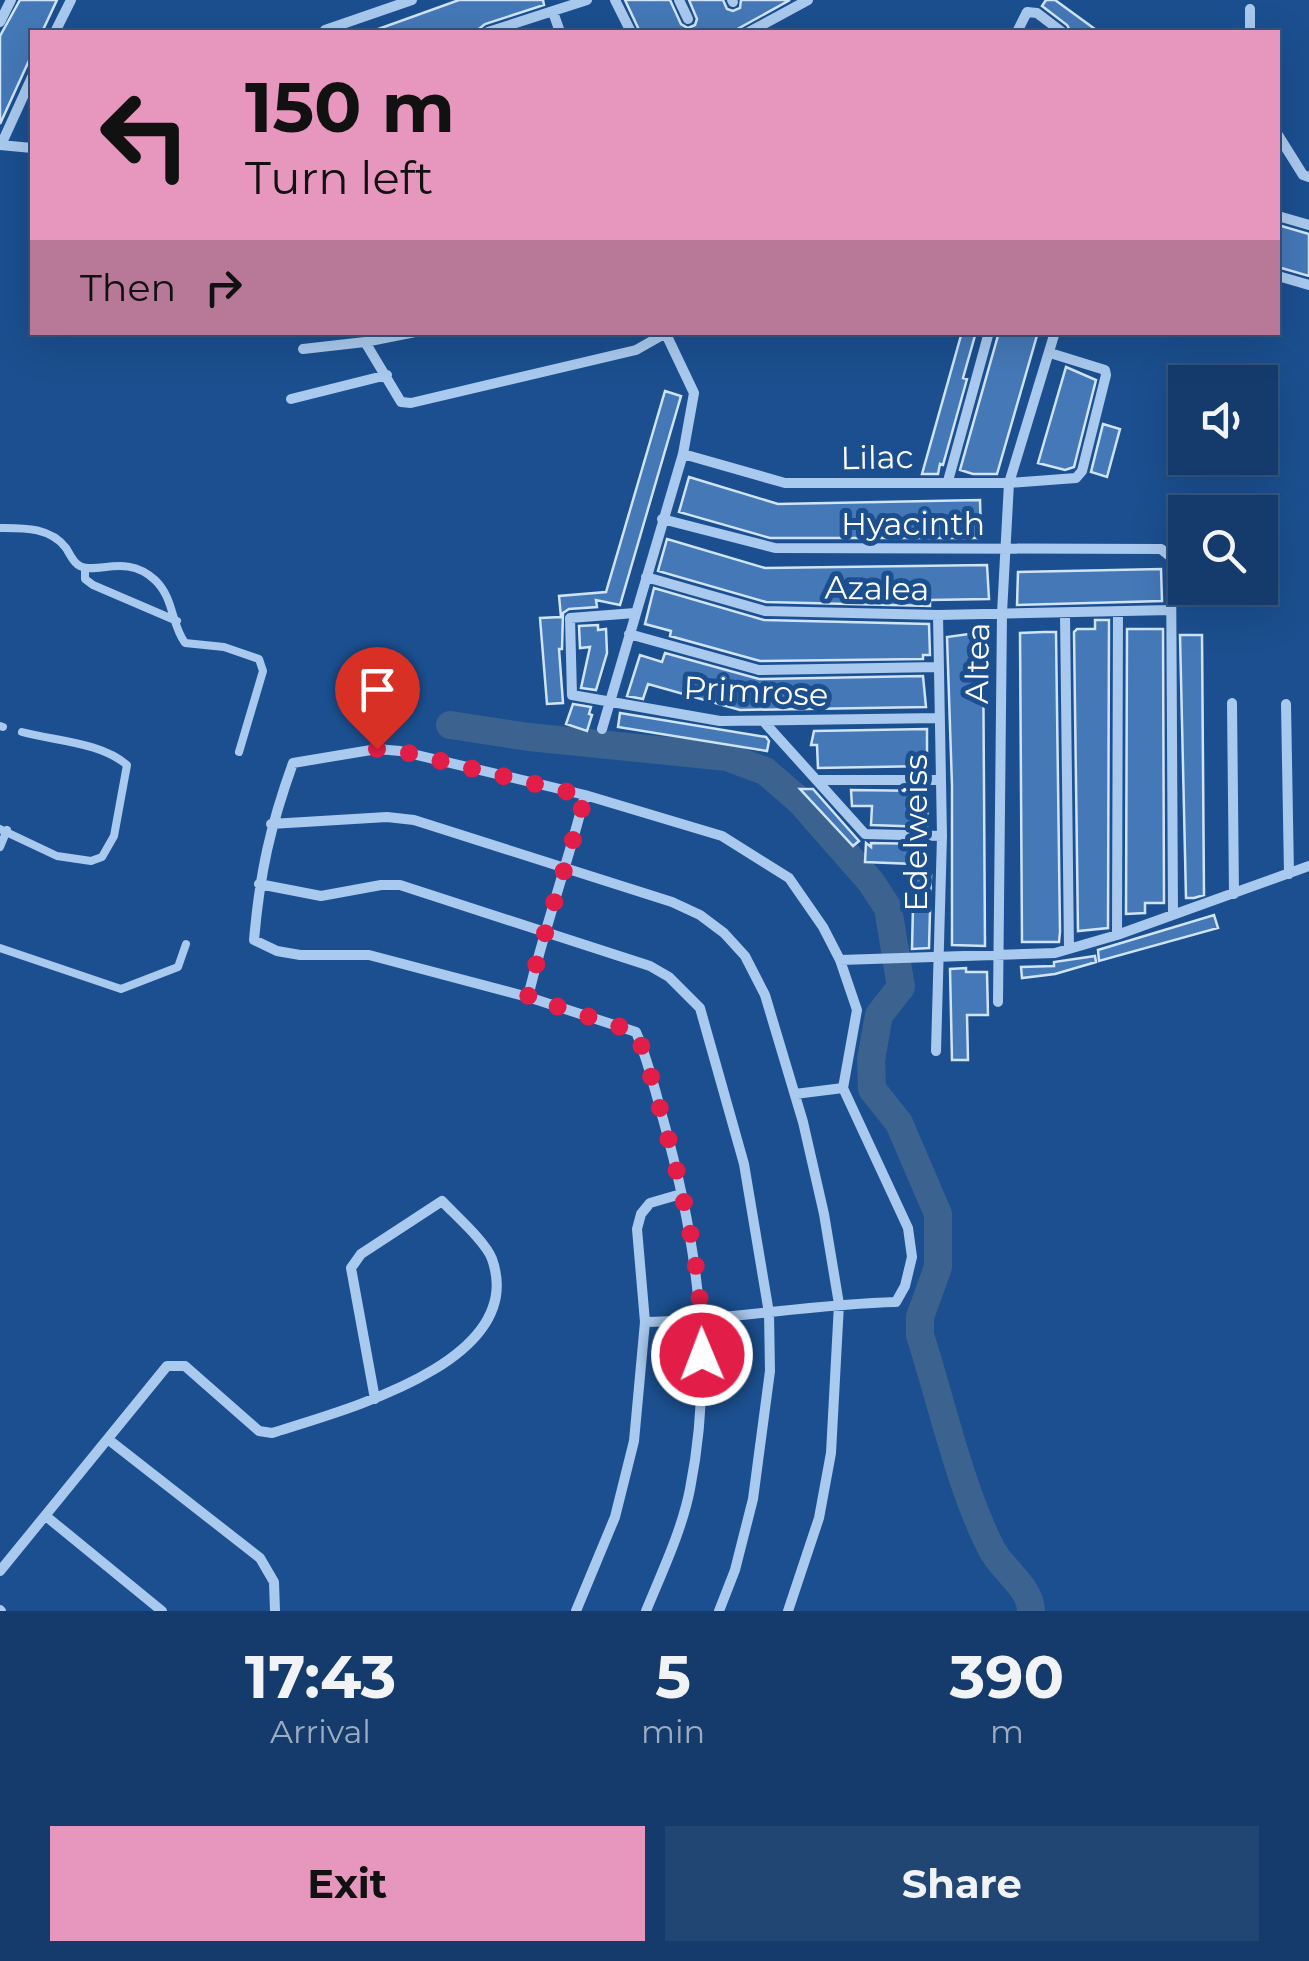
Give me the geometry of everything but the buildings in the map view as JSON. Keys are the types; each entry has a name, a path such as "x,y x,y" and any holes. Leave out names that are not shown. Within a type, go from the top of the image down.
{"street":[{"path":"0,22 11,0"},
{"path":"56,30 71,0"},
{"path":"325,30 412,0"},
{"path":"513,28 587,0"},
{"path":"615,0 631,30"},
{"path":"679,0 688,19"},
{"path":"753,30 808,0"},
{"path":"1250,9 1250,30"},
{"path":"553,12 559,30"},
{"path":"1019,30 1027,12 1037,13 1059,30"},
{"path":"30,81 0,144 30,148"},
{"path":"1280,138 1303,174 1309,177"},
{"path":"1280,217 1309,225"},
{"path":"1280,277 1309,285"},
{"path":"303,348 400,335"},
{"path":"365,342 401,402 410,403 636,350 662,335"},
{"path":"602,729 683,454 694,393 666,335"},
{"path":"948,481 987,335"},
{"name":"Altea","path":"998,1002 1002,613 1008,484 1055,335"},
{"name":"Lilac","path":"683,454 784,483 1008,484 1076,478 1082,470 1105,370 1050,353"},
{"path":"291,398 387,375"},
{"name":"Hyacinth","path":"662,519 775,548 1161,549 1171,557 1171,610"},
{"name":"Azalea","path":"646,577 765,611 938,614 1171,610"},
{"path":"1171,610 1173,915"},
{"path":"1117,934 1118,612"},
{"path":"1065,613 1069,949"},
{"name":"Primrose","path":"635,614 570,618 572,694 720,721 940,718"},
{"name":"Edelweiss","path":"936,1051 942,836 938,614"},
{"path":"629,634 760,670 939,667"},
{"path":"1232,703 1234,894"},
{"path":"1286,704 1289,874"},
{"path":"765,722 866,834 942,836"},
{"path":"645,1322 702,1321 839,1304 896,1302 905,1286 912,1257 908,1228 843,1088 857,1010 840,960 823,928 789,878 722,836 585,796 400,751 377,749 293,762 271,824 259,884 254,940 277,951 300,955 369,955 528,997 636,1032 682,1194 694,1247 702,1321 700,1422 690,1492 646,1611"},
{"path":"817,780 942,780"},
{"path":"528,997 543,930 565,870 585,796"},
{"path":"271,824 312,819 414,820 672,902 700,915 745,956 765,994 795,1094 824,1214 839,1304 831,1453 819,1518 788,1611"},
{"path":"840,960 998,957 1069,949 1309,866"},
{"path":"259,884 321,896 381,884 400,885 650,966 668,977 700,1008 744,1164 769,1314 770,1372 752,1499 735,1570 719,1611"},
{"path":"795,1094 843,1088"},
{"path":"576,1611 615,1517 634,1441 645,1322 637,1229 641,1214 650,1203 682,1194"},
{"path":"0,1571 167,1366 184,1366 258,1432 266,1433 374,1399 455,1357 488,1321 495,1277 492,1256 442,1200 361,1254 351,1268 374,1399"},
{"path":"109,1440 260,1558 274,1582 275,1611"},
{"path":"46,1518 162,1611"}],"lane":[{"path":"0,528 27,528 52,535 85,568 124,565 151,576 163,588 185,643 237,650 259,659 262,664 238,752"},
{"path":"85,568 85,578 93,585 177,621"},
{"path":"0,847 3,829 57,856 91,861 102,857 114,836 128,774 127,765 121,760 67,741 22,732"},
{"path":"0,948 121,989 178,967 186,944"}],"waterway":[{"path":"450,725 727,757 765,771 800,801 871,882 888,908 901,987 879,1015 871,1060 872,1089 899,1123 938,1214 938,1267 920,1317 920,1335 960,1471 980,1524 996,1556 1026,1594 1031,1611"}],"route":[{"path":"377,749 400,751 585,796 565,870 543,930 528,997 636,1032 670,1144 694,1247 702,1355"}]}
